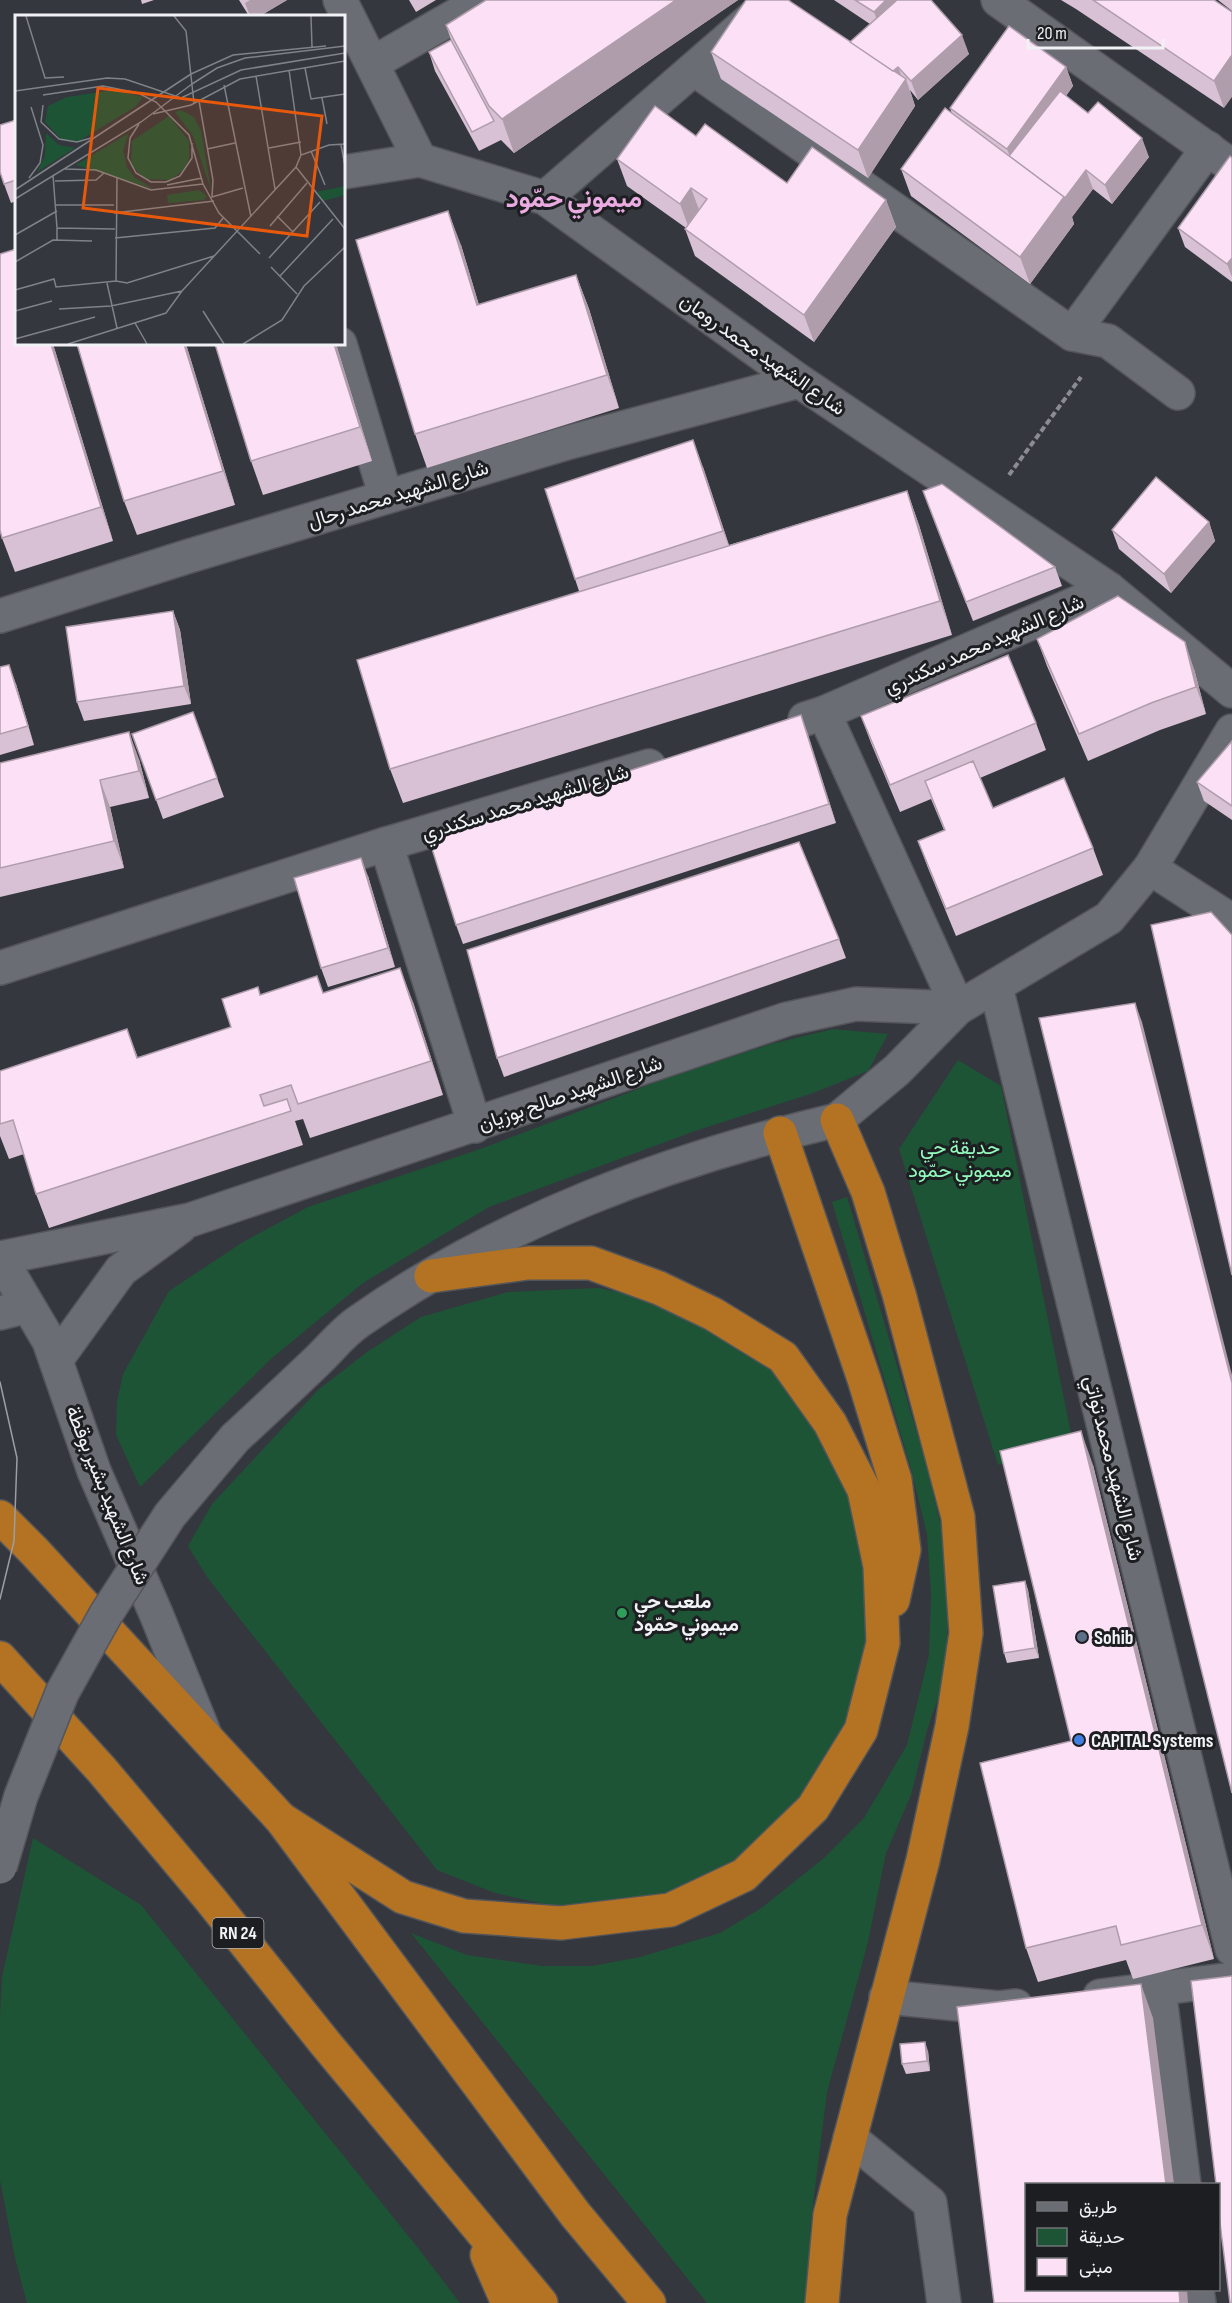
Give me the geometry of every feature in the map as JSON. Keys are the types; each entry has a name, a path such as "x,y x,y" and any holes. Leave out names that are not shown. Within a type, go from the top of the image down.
{"highway":[{"path":"822,2303 830,2215 923,1860 952,1726 966,1633 958,1517 899,1294 868,1192 837,1120"},
{"path":"281,1819 403,1897 464,1916 561,1923 670,1910 744,1875 813,1808 861,1730 904,1550 895,1480 864,1379 780,1133"},
{"path":"431,1276 528,1263 591,1263 659,1288 713,1314 783,1357 830,1423 864,1490 880,1566 883,1643"},
{"path":"0,1517 281,1819 575,2214 649,2303"},
{"name":"RN 24","path":"0,1658 108,1777 541,2303"},
{"path":"468,2215 508,2303"}],"street":[{"path":"340,0 420,160 345,172"},
{"path":"373,63 483,0"},
{"path":"545,198 773,0"},
{"path":"998,0 1220,157 1072,333"},
{"path":"694,69 1072,333 1108,340 1178,393"},
{"name":"شارع الشهيد محمد رومان","path":"420,160 545,198 799,381 1109,589 1232,691"},
{"path":"340,345 386,497"},
{"name":"شارع الشهيد محمد رحال","path":"0,616 186,557 570,442 799,381"},
{"name":"شارع الشهيد محمد سكندري","path":"779,727 824,713 1109,589"},
{"path":"824,713 958,1008"},
{"path":"0,1867 21,1796 68,1683 106,1614 170,1515 235,1438 356,1324 431,1276 514,1232 600,1192 690,1160 780,1133 837,1120 897,1070 958,1008 1109,918 1150,868 1232,732"},
{"name":"شارع الشهيد محمد سكندري","path":"0,968 386,844 678,757"},
{"path":"386,844 475,1126"},
{"path":"1150,868 1232,921"},
{"name":"شارع الشهيد محمد تواتي","path":"996,987 1232,1949"},
{"name":"شارع الشهيد صالح بوزيان","path":"0,1258 190,1220 475,1126 787,1019 856,1004 958,1008"},
{"name":"شارع الشهيد صالح بوزيان","path":"56,1360 121,1270 190,1220"},
{"name":"شارع الشهيد بشير بوقطة","path":"0,1258 14,1310 49,1341 94,1472 157,1616 206,1737"},
{"path":"886,1997 999,2008 1232,1979"},
{"path":"1159,1989 1184,2183"},
{"path":"850,2138 930,2203 944,2303"}],"path":[{"path":"986,506 1108,340"}],"green space":[{"path":"833,1029 888,1034 868,1071 813,1093 695,1131 489,1207 363,1283 272,1358 140,1487 116,1435 117,1401 123,1374 169,1291 243,1242 308,1207 483,1148 667,1078 771,1044"},
{"name":"حديقة حي ميموني حمّود","path":"958,1060 1001,1086 1073,1444 998,1465 899,1149"},
{"path":"847,1197 926,1464 943,1535 948,1610 945,1678 927,1730 911,1795 886,1853 867,1946 827,2092 810,2228 808,2303 707,2303 411,1933 467,1955 542,1966 592,1966 640,1957 720,1933 760,1909 824,1858 864,1818 907,1745 929,1655 931,1595 927,1534 910,1465 832,1202"},
{"path":"599,1288 639,1297 679,1310 783,1373 859,1507 875,1637 832,1767 766,1841 686,1893 557,1907 495,1893 437,1870 207,1577 188,1546 212,1504 318,1390 367,1352 421,1317 508,1292"},
{"path":"33,1838 141,1905 460,2303 27,2303 15,2258 0,2180 0,2018 2,1977"}],"building":[{"path":"486,0 676,0 502,119 489,106 446,25"},
{"path":"746,0 788,0 906,79 858,150 711,52"},
{"path":"855,0 886,0 874,12"},
{"path":"897,0 931,0 962,35 911,81 898,67 893,71 850,42"},
{"path":"1093,0 1214,0 1232,12 1232,55 1214,81"},
{"path":"1009,26 1066,67 1007,149 950,108"},
{"path":"451,40 494,121 472,132 429,52"},
{"path":"1060,91 1088,113 1098,102 1142,138 1105,185 1086,170 1065,198 1009,156"},
{"path":"655,106 696,136 705,124 787,183 812,147 886,200 804,315 685,229 707,199 691,188 680,204 617,159"},
{"path":"945,108 1064,197 1020,257 901,169"},
{"path":"15,120 15,180 4,184 0,172 0,125"},
{"path":"1230,156 1232,158 1232,258 1227,264 1178,228"},
{"path":"448,211 477,305 576,275 607,375 415,434 356,240"},
{"path":"15,249 15,345 51,345 101,507 2,538 0,530 0,254"},
{"path":"77,345 184,345 223,471 124,501"},
{"path":"215,345 334,345 360,427 251,461"},
{"path":"693,440 723,531 575,579 545,489"},
{"path":"1156,477 1209,522 1164,574 1112,530"},
{"path":"942,484 1055,567 966,602 923,491"},
{"path":"907,491 940,601 390,769 357,660"},
{"path":"1118,596 1185,642 1196,687 1151,703 1079,734 1037,639"},
{"path":"173,611 184,686 77,702 66,627"},
{"path":"1008,655 1036,723 890,785 861,716"},
{"path":"9,665 28,726 0,734 0,667"},
{"path":"193,712 217,778 156,800 132,734"},
{"path":"801,715 829,804 456,925 428,836"},
{"path":"129,732 139,771 100,780 114,841 0,868 0,763"},
{"path":"1232,741 1232,806 1197,782"},
{"path":"973,761 993,808 1064,778 1093,848 946,909 918,841 945,830 925,781"},
{"path":"799,842 839,939 497,1058 467,950"},
{"path":"361,858 388,948 321,968 294,878"},
{"path":"1211,912 1232,935 1232,1275 1151,925"},
{"path":"400,968 431,1061 298,1104 291,1085 260,1095 264,1106 287,1099 291,1111 36,1194 13,1120 0,1124 0,1071 127,1029 137,1058 231,1027 222,999 258,987 260,995 317,976 323,993"},
{"path":"1135,1003 1232,1383 1232,1793 1039,1018"},
{"path":"1081,1431 1202,1925 1121,1945 1116,1926 1026,1948 980,1763 1071,1741 1000,1451"},
{"path":"1025,1581 1035,1648 1004,1653 993,1586"},
{"path":"1232,1976 1232,2303 1230,2303 1220,2223 1220,2183 1216,2183 1191,1981"},
{"path":"1141,1984 1166,2183 1025,2183 1025,2291 1179,2291 1180,2303 994,2303 957,2007"},
{"path":"925,2042 927,2061 902,2064 900,2044"}],"tram line":[{"path":"0,1382 17,1458 14,1541 0,1599"}],"place":[{"name":"ملعب حي ميموني حمّود","path":"622,1613"},
{"name":"Sohib","path":"1082,1637"},
{"name":"CAPITAL Systems","path":"1079,1740"}],"district":[{"name":"ميموني حمّود","path":"574,198"}]}
